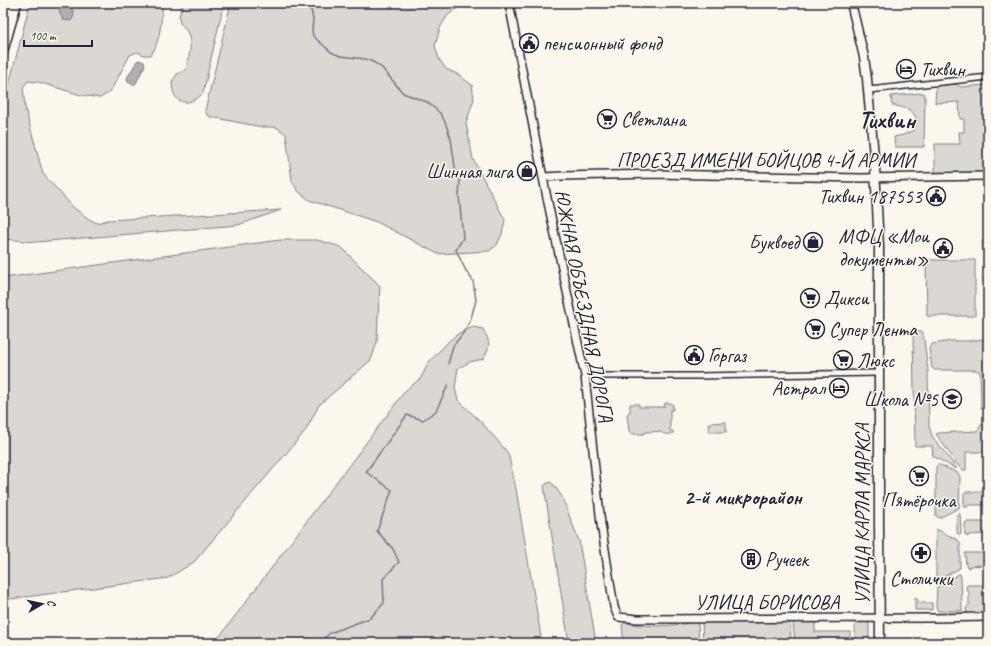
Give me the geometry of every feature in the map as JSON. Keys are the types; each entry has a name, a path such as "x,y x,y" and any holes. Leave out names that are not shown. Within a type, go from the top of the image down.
{"main road":[{"name":"УЛИЦА КАРЛА МАРКСА","path":"850,3 864,57 869,90 876,178 879,253 878,373 880,643"}],"street":[{"name":"ЮЖНАЯ ОБЪЕЗДНАЯ ДОРОГА","path":"508,3 585,376 602,533 614,607 618,617"},
{"path":"869,90 988,76"},
{"name":"ПРОЕЗД ИМЕНИ БОЙЦОВ 4-Й АРМИИ","path":"543,177 677,174 876,178 988,176"},
{"path":"585,376 878,373"},
{"name":"УЛИЦА БОРИСОВА","path":"618,617 638,619 988,616"}],"shaded area":[{"path":"30,3 163,3 159,37 151,55 144,55 137,52 130,55 110,92 100,98 81,95 38,82 28,81 23,87 25,108 43,174 74,208 97,223 108,220 281,210 238,225 36,242 3,239 3,108"},
{"path":"183,3 224,3 203,93 189,102 181,101 175,96 172,82 177,74 186,70 190,51 190,39 185,28 180,23 179,16"},
{"path":"231,3 464,3 447,16 440,28 435,46 439,59 446,69 459,75 472,85 474,99 466,123 473,159 505,220 502,234 497,245 489,251 438,254 377,222 309,200 298,191 292,181 286,134 276,127 262,127 207,115 205,111"},
{"path":"63,5 71,7 72,9 74,16 71,21 63,20 59,11"},
{"path":"139,60 144,62 145,65 136,83 133,85 128,82 127,78"},
{"path":"956,84 960,87 988,85 988,174 935,175 935,144 960,144 959,132 964,132 964,119 960,119 959,102 935,103 936,86"},
{"path":"924,93 924,147 895,147 894,137 914,130 916,118 907,109 892,105 891,96"},
{"path":"280,240 317,240 341,247 380,286 377,342 371,360 319,405 306,430 194,562 168,578 3,600 3,278"},
{"path":"982,241 988,241 988,259 984,256"},
{"path":"926,260 975,260 975,316 927,316"},
{"path":"985,272 988,272 988,303 984,303"},
{"path":"473,327 483,329 489,344 487,351 483,359 470,362 458,368 455,388 458,400 482,423 508,453 516,489 542,643 195,643 217,640 406,390 421,378 429,362 450,340 459,333"},
{"path":"915,332 923,333 928,370 929,426 932,436 956,469 933,456 932,446 915,446 913,334"},
{"path":"984,339 984,348 988,348 988,452 966,452 966,470 963,470 960,468 936,434 977,431 981,425 986,424 987,408 981,408 980,373 976,370 935,370 932,368 929,348 932,344"},
{"path":"665,403 670,403 673,405 673,410 670,410 670,431 673,431 673,433 668,435 660,432 633,434 629,431 627,414 630,412 630,404 639,404 639,407 664,407"},
{"path":"726,422 726,432 709,432 709,423"},
{"path":"937,465 958,473 960,477 959,508 939,518 936,516"},
{"path":"550,482 554,485 562,497 579,541 596,643 569,643 544,486"},
{"path":"988,492 988,505 967,505 967,508 964,505 964,493"},
{"path":"959,513 960,535 957,533 957,515"},
{"path":"966,522 988,522 988,534 968,535 968,537 965,535"},
{"path":"936,529 958,540 960,543 960,568 938,580 936,579"},
{"path":"965,553 988,553 988,565 969,566 968,568 966,565"},
{"path":"959,574 961,577 962,611 938,611 936,607 937,587"},
{"path":"967,585 988,585 988,615 967,614 966,608 969,605 969,592 966,590"},
{"path":"915,597 918,600 918,603 932,603 932,610 915,610"},
{"path":"788,621 790,625 791,643 703,643 702,622"},
{"path":"855,621 869,621 869,643 855,643"},
{"path":"696,622 698,624 699,643 624,643 622,625 625,623 662,626"},
{"path":"815,622 815,632 850,632 850,643 795,643 793,623"}],"waterway":[{"path":"300,3 311,10 313,19 313,36 331,52 340,56 366,59 375,63 382,68 403,93 427,102 440,113 445,122 451,139 456,174 460,180 459,196 463,238 456,250 465,269 473,281 476,300 471,318 464,332 453,346 448,364"},
{"path":"318,643 330,633 370,618 384,603 383,579 399,562 393,549 377,531 392,490 366,472 407,415 423,420 436,411 448,385"}],"railway":[{"path":"3,69 22,3"}],"place":[{"name":"пенсионный фонд","path":"529,43"},
{"name":"Тихвин","path":"906,69"},
{"name":"Светлана","path":"607,119"},
{"name":"Шинная лига","path":"527,171"},
{"name":"Тихвин 187553","path":"936,196"},
{"name":"Буквоед","path":"813,242"},
{"name":"МФЦ «Мои документы»","path":"943,248"},
{"name":"Дикси","path":"810,298"},
{"name":"Супер Лента","path":"815,329"},
{"name":"Горгаз","path":"694,355"},
{"name":"Люкс","path":"843,360"},
{"name":"Астрал","path":"839,388"},
{"name":"Школа №5","path":"952,399"},
{"name":"Пятёрочка","path":"919,476"},
{"name":"Столички","path":"921,553"},
{"name":"Ручеек","path":"751,559"}],"district":[{"name":"Тихвин","path":"887,120"},
{"name":"2-й микрорайон","path":"743,497"}]}
